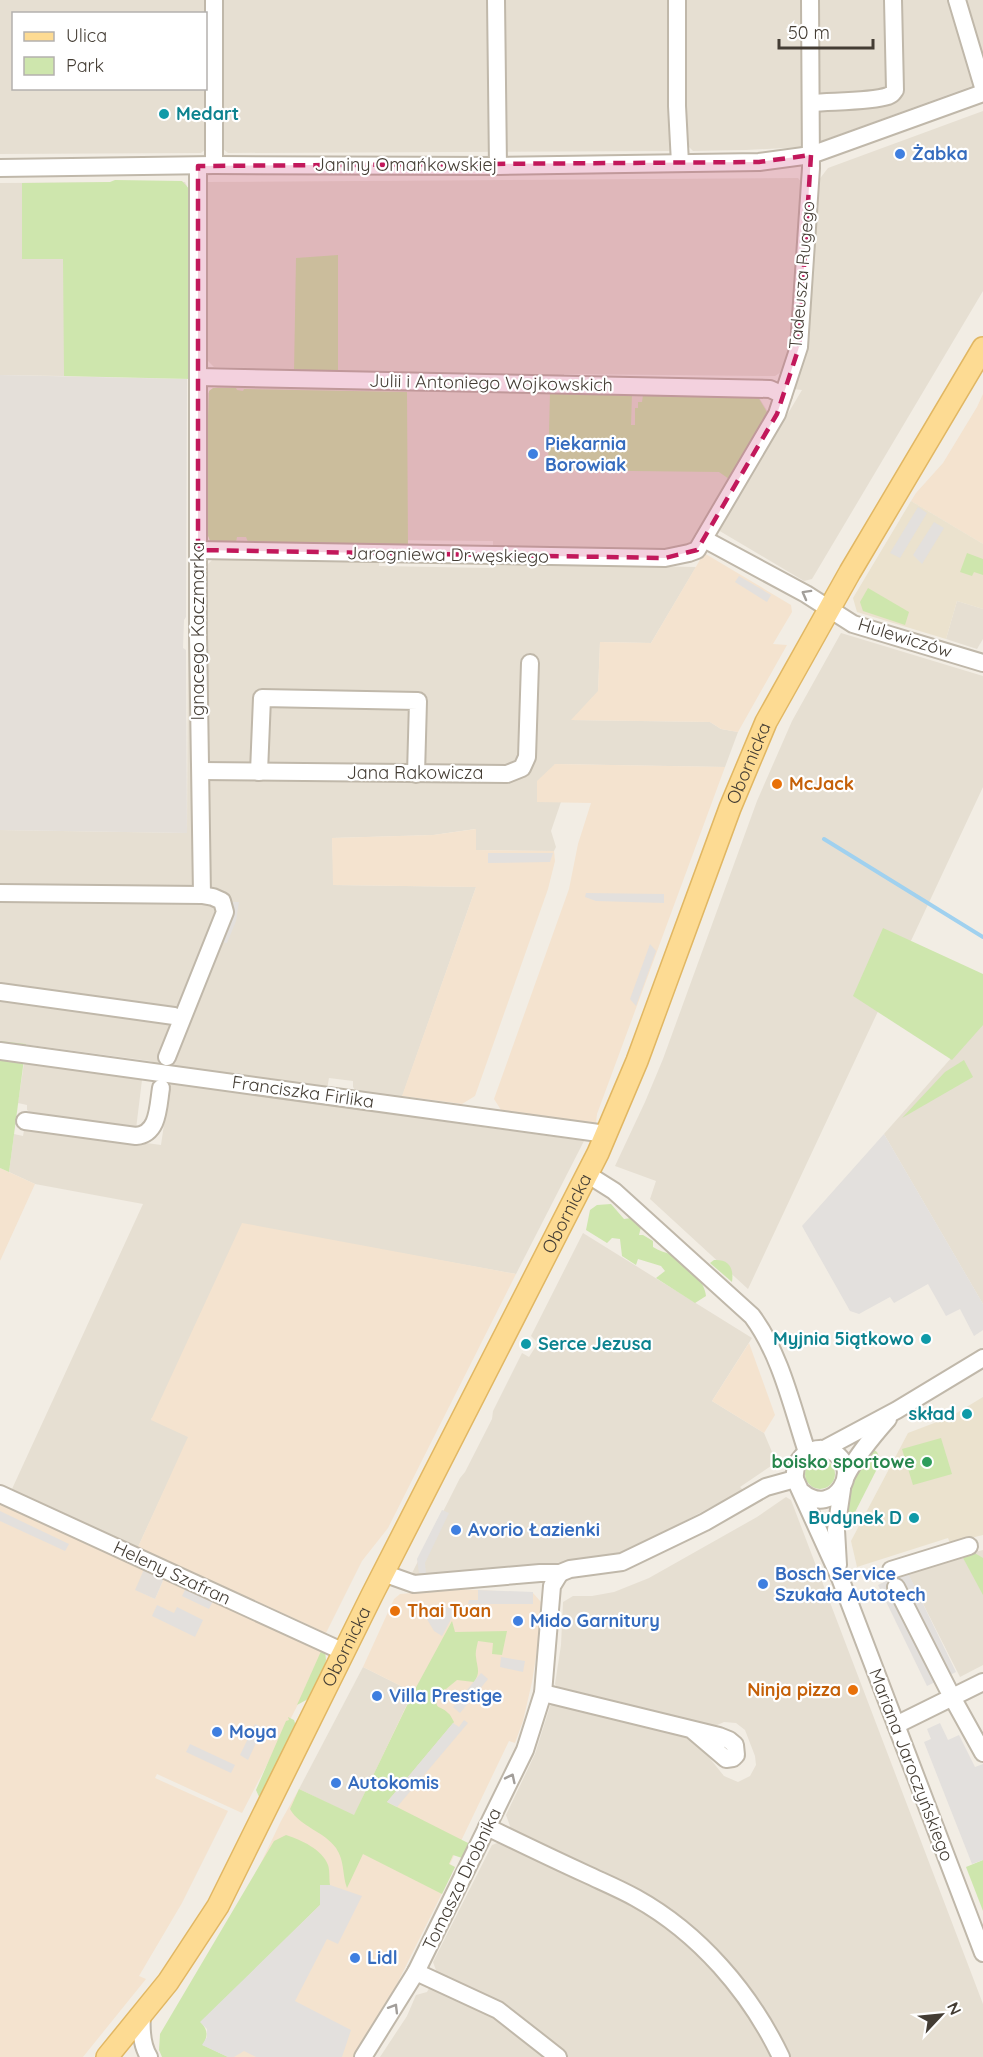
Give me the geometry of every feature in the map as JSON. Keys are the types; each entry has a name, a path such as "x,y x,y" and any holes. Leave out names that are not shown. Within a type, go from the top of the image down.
{"main road":[{"name":"Obornicka","path":"116,2053 174,1973 218,1906 383,1573 606,1134 637,1061 747,764 766,722 830,608 983,348"}],"street":[{"name":"Ignacego Kaczmarka","path":"202,895 201,771 198,758 198,377 214,0"},
{"path":"496,0 498,166"},
{"path":"676,0 680,163"},
{"path":"810,0 811,155"},
{"path":"811,103 876,98 893,93 895,90 893,0"},
{"path":"957,0 983,87"},
{"name":"Janiny Omańkowskiej","path":"0,168 206,165 498,166 759,162 811,155 983,93"},
{"name":"Tadeusza Rugego","path":"701,545 777,414 799,347 811,155"},
{"name":"Julii i Antoniego Wojkowskich","path":"198,377 770,389 783,395"},
{"path":"701,545 782,581 830,608"},
{"name":"Jarogniewa Drwęskiego","path":"198,550 665,558 701,545"},
{"name":"Hulewiczów","path":"830,608 853,624 983,663"},
{"name":"Jana Rakowicza","path":"201,771 507,774 522,768 528,757 530,663"},
{"path":"259,772 262,698 418,701 416,774"},
{"path":"0,893 202,895 222,901 225,912 167,1057"},
{"path":"0,992 174,1016 181,1019"},
{"name":"Franciszka Firlika","path":"0,1051 606,1134"},
{"path":"25,1121 144,1136 151,1131 154,1124 161,1088"},
{"path":"587,1174 614,1191 752,1316 767,1338 777,1362 807,1452"},
{"path":"824,1449 897,1410 983,1358"},
{"path":"383,1573 414,1584 560,1573 570,1569 622,1562 705,1522 766,1487 798,1486 811,1498 823,1500 833,1496 866,1444 897,1410"},
{"path":"798,1486 797,1464 807,1452 816,1449 833,1452 840,1458 844,1467 844,1482"},
{"name":"Mariana Jaroczyńskiego","path":"840,1578 836,1530 844,1482"},
{"name":"Mariana Jaroczyńskiego","path":"798,1486 840,1578 983,1953"},
{"name":"Heleny Szafran","path":"0,1494 344,1652"},
{"path":"891,1570 969,1546"},
{"name":"Tomasza Drobnika","path":"363,2057 416,1972 525,1750 543,1693 552,1586 560,1573"},
{"path":"896,1587 983,1753"},
{"path":"896,1725 983,1682"},
{"path":"543,1693 692,1730"},
{"path":"488,1827 637,1898 679,1928 709,1954 743,1992 772,2037 781,2057"},
{"path":"416,1972 498,2010 558,2057"},
{"path":"116,2053 147,2054 141,2032 142,2015"}],"highlighted area":[{"path":"811,155 799,347 777,414 697,550 665,558 198,550 198,166 759,162"}],"shaded area":[{"path":"0,0 983,0 983,82 805,147 693,151 689,147 668,151 228,153 222,148 207,148 201,153 0,154"},
{"path":"983,111 983,291 812,579 804,581 718,530 802,390 793,389 818,181 828,168"},
{"path":"798,178 806,188 795,336 787,368 775,376 564,374 564,393 758,396 768,412 689,544 681,550 493,546 493,541 380,540 379,544 214,542 208,536 208,393 214,388 248,379 248,368 214,367 208,361 208,182"},
{"path":"185,182 187,186 188,378 0,375 0,183"},
{"path":"0,375 187,379 186,617 183,648 186,650 187,833 0,830"},
{"path":"983,394 983,544 911,501 943,463"},
{"path":"911,501 983,544 983,609 957,601 946,639 857,612 853,598"},
{"path":"918,507 927,513 900,558 890,553"},
{"path":"934,522 944,528 922,564 913,555"},
{"path":"704,553 791,605 792,612 773,644 787,645 738,732 721,729 710,722 571,720 598,691 600,642 651,643"},
{"path":"214,558 379,561 379,566 493,568 493,563 696,567 651,643 600,642 598,692 572,720 710,722 721,729 738,732 725,767 555,764 537,802 561,802 551,831 556,847 554,851 475,850 475,829 433,835 332,838 334,885 476,887 401,1100 358,1094 353,1087 353,1081 329,1078 327,1089 167,1067 150,1061 0,1041 0,830 187,833 188,635 208,635 208,564"},
{"path":"739,576 771,595 767,602 735,582"},
{"path":"957,601 983,609 983,639 977,649 946,639"},
{"path":"841,633 983,676 983,787 748,1289 650,1199 656,1181 615,1166 663,1059 757,801 792,721"},
{"path":"555,764 725,767 597,1114 596,1123 501,1110 494,1099 569,889 578,844 591,803 537,802 537,781"},
{"path":"476,829 476,850 554,851 555,861 548,889 475,1096 462,1104 402,1096 476,887 333,885 332,838 433,835"},
{"path":"488,853 553,853 550,862 488,863"},
{"path":"586,893 664,894 664,903 596,901 585,897"},
{"path":"231,902 239,902 236,921 227,943 219,942 229,919"},
{"path":"650,944 656,951 636,1006 630,999"},
{"path":"983,1022 983,1304 884,1134"},
{"path":"24,1063 142,1080 136,1129 34,1115 27,1110 27,1105 18,1103"},
{"path":"170,1083 584,1141 516,1274 372,1248 151,1419 189,1437 138,1547 12,1489 143,1204 35,1184 9,1172 14,1134 23,1136 24,1130 32,1127 161,1145"},
{"path":"884,1134 983,1304 983,1330 974,1336 960,1309 946,1316 928,1284 894,1303 890,1297 859,1314 850,1311 802,1226"},
{"path":"0,1168 35,1184 0,1261"},
{"path":"242,1223 516,1274 388,1528 362,1561 326,1633 138,1547 188,1437 151,1420"},
{"path":"583,1233 752,1338 712,1401 764,1433 775,1459 774,1464 740,1487 743,1490 619,1556 409,1579 492,1419 493,1411 522,1353 529,1357 538,1343 531,1336"},
{"path":"749,1343 775,1415 764,1433 712,1401"},
{"path":"983,1397 983,1535 950,1543 948,1538 857,1567 851,1541 908,1433 950,1417"},
{"path":"786,1497 791,1500 983,2004 983,2057 380,2057 407,2016 416,1995 427,1992 437,1973 433,1962 492,1845 502,1841 510,1826 506,1815 535,1754 550,1706 557,1702 688,1736 699,1745 724,1776 738,1782 750,1776 756,1765 755,1756 745,1730 736,1723 724,1722 715,1726 705,1726 559,1691 555,1684 561,1645 563,1602 573,1596 592,1596 614,1592 649,1578 757,1517"},
{"path":"0,1500 145,1567 136,1590 155,1599 165,1576 326,1650 242,1813 157,1774 155,1778 228,1811 182,1903 139,1976 146,1979 83,2057 0,2057"},
{"path":"442,1510 449,1513 425,1563 426,1573 419,1573 417,1559"},
{"path":"0,1511 69,1544 65,1551 0,1521"},
{"path":"983,1550 983,1665 960,1677 906,1570"},
{"path":"145,1567 165,1576 155,1599 135,1590"},
{"path":"907,1571 956,1672 927,1686 878,1585"},
{"path":"186,1588 213,1601 209,1609 182,1596"},
{"path":"459,1589 533,1593 541,1602 532,1682 523,1721 515,1743 509,1741 450,1864 455,1867 389,2000 353,2057 221,2057 233,1921 281,1821 299,1789 354,1816 413,1692 363,1667 394,1599 400,1594"},
{"path":"478,1590 533,1592 533,1604 468,1604 469,1600 478,1600"},
{"path":"157,1605 174,1613 177,1607 203,1620 195,1637 152,1616"},
{"path":"421,1606 457,1608 442,1636 434,1631"},
{"path":"501,1657 525,1661 523,1672 500,1667"},
{"path":"363,1667 413,1692 354,1816 299,1789"},
{"path":"481,1673 488,1679 460,1713 453,1707"},
{"path":"464,1720 468,1723 397,1807 387,1802 453,1723 459,1727"},
{"path":"940,1723 948,1740 959,1735 975,1767 983,1764 983,1860 972,1864 924,1742 931,1739 927,1729"},
{"path":"255,1724 263,1728 248,1760 240,1755"},
{"path":"190,1744 235,1765 231,1773 186,1752"},
{"path":"320,1885 330,1885 362,1896 338,1944 327,1939 295,2001 351,2030 342,2057 256,2057 244,2051 234,2057 228,2057 202,2045 207,2037 207,2029 200,2022 320,1905"}],"green space":[{"path":"115,180 182,181 191,191 191,379 64,376 63,259 22,259 22,183 110,182"},
{"path":"338,255 338,372 294,372 296,258"},
{"path":"213,388 236,388 243,391 244,389 407,392 408,548 248,542 246,537 237,537 236,542 210,541 207,533 206,465 209,391"},
{"path":"550,393 632,394 631,425 635,425 635,408 638,408 638,402 642,402 643,395 758,397 768,414 729,479 719,472 548,470"},
{"path":"967,553 983,559 983,575 974,572 972,576 960,572"},
{"path":"868,588 909,612 905,625 863,611 860,602"},
{"path":"883,928 983,974 983,1025 952,1060 853,996"},
{"path":"0,1041 26,1044 9,1172 0,1168"},
{"path":"964,1060 973,1077 902,1118 945,1072"},
{"path":"611,1204 624,1219 631,1218 641,1227 639,1235 653,1241 653,1247 688,1266 702,1284 706,1296 695,1303 656,1278 665,1271 661,1266 638,1259 636,1265 622,1256 620,1239 612,1238 607,1243 586,1230 590,1210 597,1205"},
{"path":"714,1260 723,1261 729,1265 732,1282 710,1263"},
{"name":"boisko sportowe","path":"941,1438 952,1474 913,1485 902,1449"},
{"path":"870,1447 877,1452 881,1461 848,1526 842,1527 850,1486"},
{"path":"820,1459 831,1463 835,1474 831,1485 820,1489 809,1485 805,1474 809,1463"},
{"path":"973,1552 983,1558 983,1595 962,1556"},
{"path":"452,1621 455,1632 507,1631 502,1655 492,1654 493,1643 478,1641 476,1653 478,1673 474,1682 457,1680 446,1689 436,1693 438,1707 445,1710 454,1722 387,1802 470,1844 462,1858 453,1855 449,1864 455,1867 442,1894 363,1854 347,1888 341,1858 336,1848 325,1837 294,1815 290,1809 299,1789 354,1815 413,1693"},
{"path":"322,1649 325,1651 326,1660 323,1672 308,1699 297,1705"},
{"path":"288,1717 294,1720 296,1726 260,1799 256,1790 286,1721 289,1720"},
{"path":"286,1835 316,1850 328,1865 330,1885 320,1885 320,1905 201,2022 206,2033 203,2045 228,2057 162,2057 159,2050 160,2034 274,1841"},
{"path":"983,1860 983,1911 966,1867"}],"waterway":[{"path":"824,839 983,937"}],"place":[{"name":"Medart","path":"164,114"},
{"name":"Żabka","path":"900,154"},
{"name":"Piekarnia Borowiak","path":"533,454"},
{"name":"McJack","path":"777,784"},
{"name":"Myjnia 5iątkowo","path":"926,1339"},
{"name":"Serce Jezusa","path":"526,1344"},
{"name":"skład","path":"967,1414"},
{"name":"boisko sportowe","path":"927,1462"},
{"name":"Budynek D","path":"914,1518"},
{"name":"Avorio Łazienki","path":"456,1530"},
{"name":"Bosch Service Szukała Autotech","path":"763,1584"},
{"name":"Thai Tuan","path":"395,1611"},
{"name":"Mido Garnitury","path":"518,1621"},
{"name":"Ninja pizza","path":"853,1690"},
{"name":"Villa Prestige","path":"377,1696"},
{"name":"Moya","path":"217,1732"},
{"name":"Autokomis","path":"336,1783"},
{"name":"Lidl","path":"355,1958"}]}
